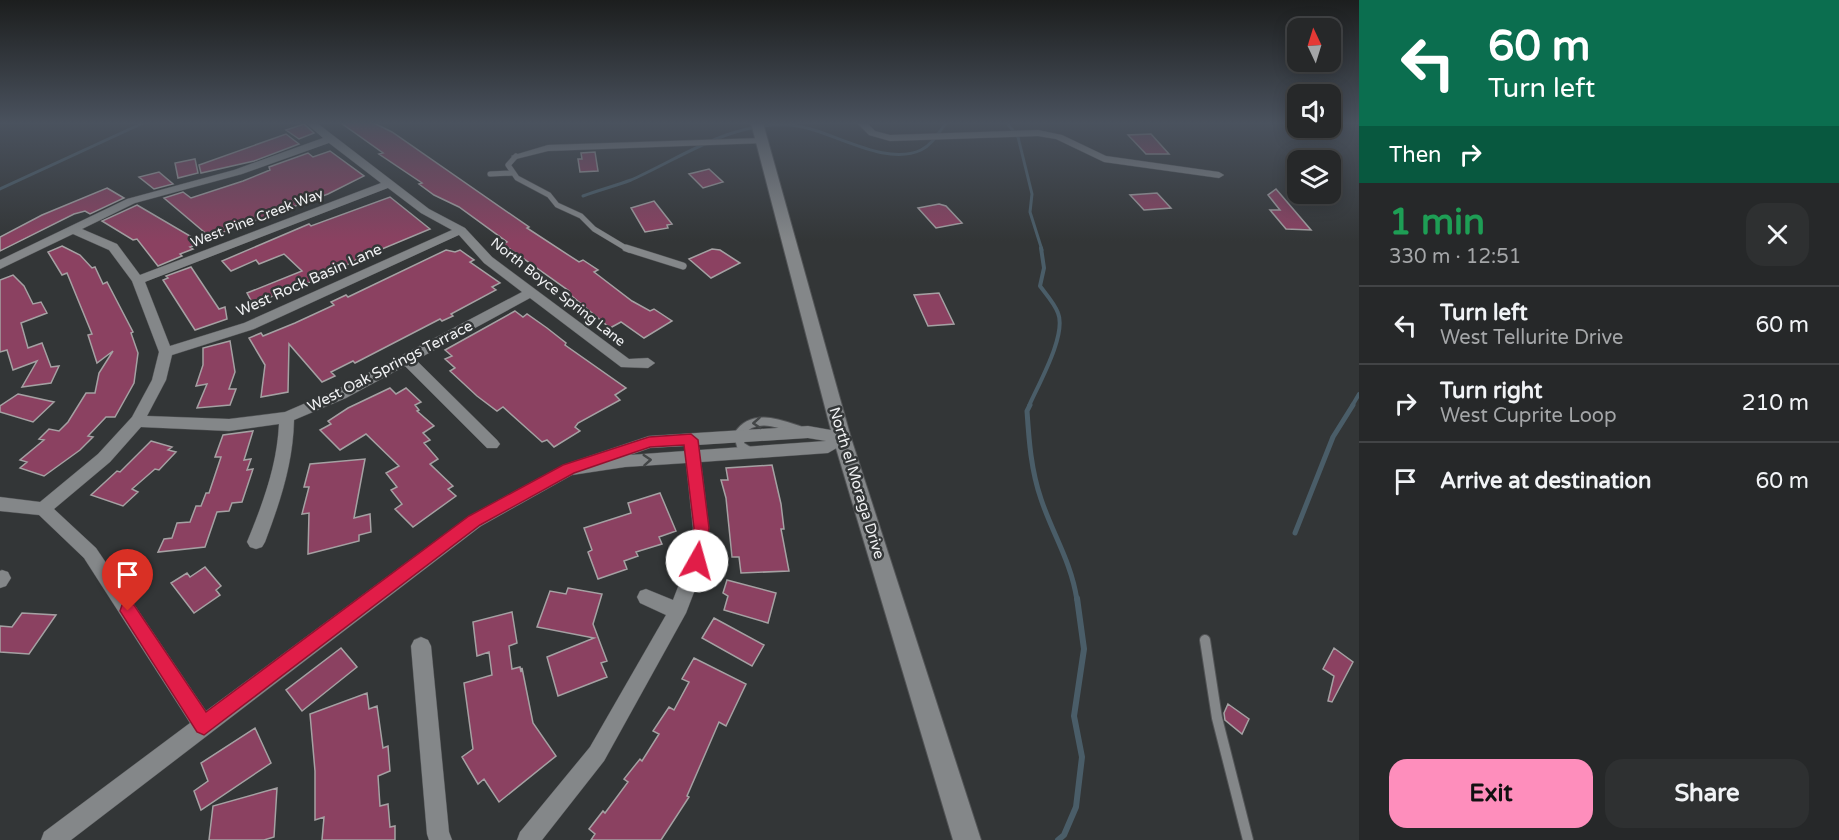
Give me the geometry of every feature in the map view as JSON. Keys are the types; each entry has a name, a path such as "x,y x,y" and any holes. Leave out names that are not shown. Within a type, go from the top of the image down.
{"street":[{"path":"0,265 131,201 238,172 265,162"},
{"name":"North Boyce Spring Lane","path":"359,162 425,211 461,230 488,260 626,364 648,363"},
{"name":"North el Moraga Drive","path":"767,162 842,438 967,840"},
{"path":"1127,162 1219,175"},
{"name":"West Pine Creek Way","path":"138,280 387,184"},
{"path":"43,509 104,458 137,421 159,380 166,352 138,280 113,247 71,229"},
{"name":"West Rock Basin Lane","path":"166,352 249,326 461,230"},
{"name":"West Oak Springs Terrace","path":"137,421 229,425 287,417 341,394 530,293"},
{"path":"407,359 492,444"},
{"path":"256,542 281,478 287,450 287,417"},
{"path":"692,448 738,436 806,432 842,438"},
{"path":"52,840 475,521 568,469 649,442 692,448 752,452 828,447 842,438"},
{"path":"528,840 597,754 677,611 697,561 701,528 692,448"},
{"path":"0,504 43,509 90,554 204,726"},
{"path":"646,597 677,611"},
{"path":"421,646 438,834 441,840"}],"lane":[{"path":"510,162 508,165 512,173 549,195 557,205 581,216 594,229 634,253 683,266"},
{"path":"490,174 512,173"},
{"path":"738,436 741,446 752,452"},
{"path":"1205,640 1217,718 1248,840"}],"building":[{"path":"196,162 198,173 178,178 175,163"},
{"path":"207,162 249,162 201,173 199,165"},
{"path":"282,162 345,162 364,176 328,194 210,237 164,198 183,192 191,198 243,181 270,170 269,167"},
{"path":"391,162 436,162 529,227 527,228 579,262 583,260 598,270 594,272 632,301 650,311 654,309 672,321 644,338 621,322 610,328 567,292 569,291 503,244 507,242 459,207 434,195 419,184 422,183"},
{"path":"578,162 597,162 598,171 580,172"},
{"path":"709,169 723,182 703,188 689,174"},
{"path":"159,172 173,184 154,189 139,177"},
{"path":"107,188 124,198 90,214 85,211 74,214 0,251 0,237 42,215"},
{"path":"1276,189 1311,230 1286,229 1270,210 1280,210 1268,195"},
{"path":"1157,193 1171,208 1144,210 1130,195"},
{"path":"390,197 430,229 358,259 326,276 265,299 268,303 255,308 247,293 302,271 284,254 259,264 256,260 231,271 222,261 309,224 311,226"},
{"path":"654,201 672,224 667,225 668,228 645,232 631,208"},
{"path":"939,204 946,206 962,223 936,228 918,208"},
{"path":"137,205 202,243 190,247 193,249 180,254 182,256 158,266 137,239 133,240 102,221"},
{"path":"62,246 80,255 92,268 95,267 103,284 107,282 133,332 131,333 138,353 134,383 115,417 106,417 88,436 93,437 80,450 44,476 20,468 27,462 20,460 44,440 39,439 49,429 59,431 68,422 86,393 95,393 99,373 113,351 97,363 88,335 92,334 67,273 62,275 48,252"},
{"path":"712,249 720,250 740,263 711,278 689,259"},
{"path":"446,250 455,252 460,250 474,260 470,262 500,283 492,287 496,290 451,314 453,316 442,321 440,319 355,363 353,361 331,372 335,376 322,382 289,344 288,392 261,397 265,365 249,338 261,333 263,336 295,323 334,305 331,302 346,295 348,297"},
{"path":"191,267 219,309 225,307 227,319 195,330 163,280 168,278 166,276"},
{"path":"13,275 24,286 33,304 41,302 47,313 21,323 28,348 42,343 51,367 59,366 51,383 22,387 37,361 13,370 7,350 0,352 0,280"},
{"path":"939,293 954,324 928,326 914,295"},
{"path":"515,311 523,317 527,314 566,343 565,345 626,388 615,395 620,400 578,423 575,427 580,431 554,447 547,440 542,442 503,407 497,411 477,396 450,371 455,368 445,359 452,356 445,350"},
{"path":"230,341 235,372 229,389 236,389 230,405 197,408 207,384 196,386 203,365 203,348"},
{"path":"390,388 396,394 406,388 421,402 415,405 419,410 417,411 434,426 423,433 430,440 424,443 438,459 430,464 453,486 448,489 456,496 413,527 395,509 402,504 391,490 397,487 386,473 399,466 366,434 340,450 320,430 331,424 328,421 348,408"},
{"path":"18,394 54,402 33,422 0,412 0,406"},
{"path":"253,431 244,460 251,459 247,470 253,469 242,502 232,503 229,511 217,512 205,547 158,552 164,539 172,538 177,523 190,522 196,506 201,506 206,493 209,493 221,457 215,457 223,435"},
{"path":"151,441 172,447 168,450 176,452 159,470 155,469 132,489 138,492 123,506 91,495 117,471 120,472"},
{"path":"365,459 354,518 370,514 371,532 359,535 359,541 308,554 309,513 302,514 309,487 304,487 310,464"},
{"path":"772,465 781,504 784,529 781,529 789,571 741,573 739,557 732,557 726,498 721,480 728,480 726,468"},
{"path":"660,493 676,531 659,537 662,544 636,552 638,556 624,561 627,569 598,579 588,552 592,550 584,528 631,513 628,503"},
{"path":"205,567 221,586 216,590 220,595 194,613 171,583 187,573 190,577"},
{"path":"727,580 776,593 768,623 724,610 728,596 723,593"},
{"path":"568,588 602,594 593,624 607,661 601,663 607,677 558,696 547,657 594,638 537,627 550,591 566,594"},
{"path":"512,612 517,643 509,646 512,669 520,667 521,672 522,668 533,723 556,756 499,802 484,779 478,784 462,757 473,749 464,683 492,675 489,652 477,656 473,622"},
{"path":"22,613 56,615 29,654 0,652 0,626 12,627"},
{"path":"714,618 764,645 752,666 702,638"},
{"path":"341,648 357,667 302,711 286,690"},
{"path":"1334,648 1353,662 1332,702 1328,701 1334,676 1323,669"},
{"path":"694,658 746,684 726,726 719,722 687,796 689,797 661,840 591,840 595,834 589,829 603,811 605,813 628,782 624,779 640,759 642,761 659,734 653,731 669,707 674,710 689,682 682,679"},
{"path":"367,693 369,709 377,706 383,748 388,746 390,771 378,776 380,806 388,804 390,827 395,826 395,840 322,840 324,817 315,820 315,771 310,714"},
{"path":"1228,704 1249,719 1242,734 1225,720 1224,713"},
{"path":"255,728 271,763 201,810 194,791 208,781 201,763"},
{"path":"277,788 274,837 264,840 209,840 213,806"}],"waterway":[{"path":"0,189 58,162"},
{"path":"583,196 631,180 668,162"},
{"path":"1024,162 1032,194 1030,212 1042,250"},
{"path":"1029,406 1055,347 1060,322 1055,306 1040,286 1044,268 1041,248"},
{"path":"1352,406 1359,394"},
{"path":"1030,405 1027,411 1035,477 1041,499 1071,573 1077,600"},
{"path":"1295,533 1333,437 1353,405"},
{"path":"1058,840 1064,835 1076,807 1082,757 1074,716 1084,649 1077,598"}],"route":[{"path":"128,611 204,726 475,521 568,469 649,442 691,440 701,528 697,561"}]}
